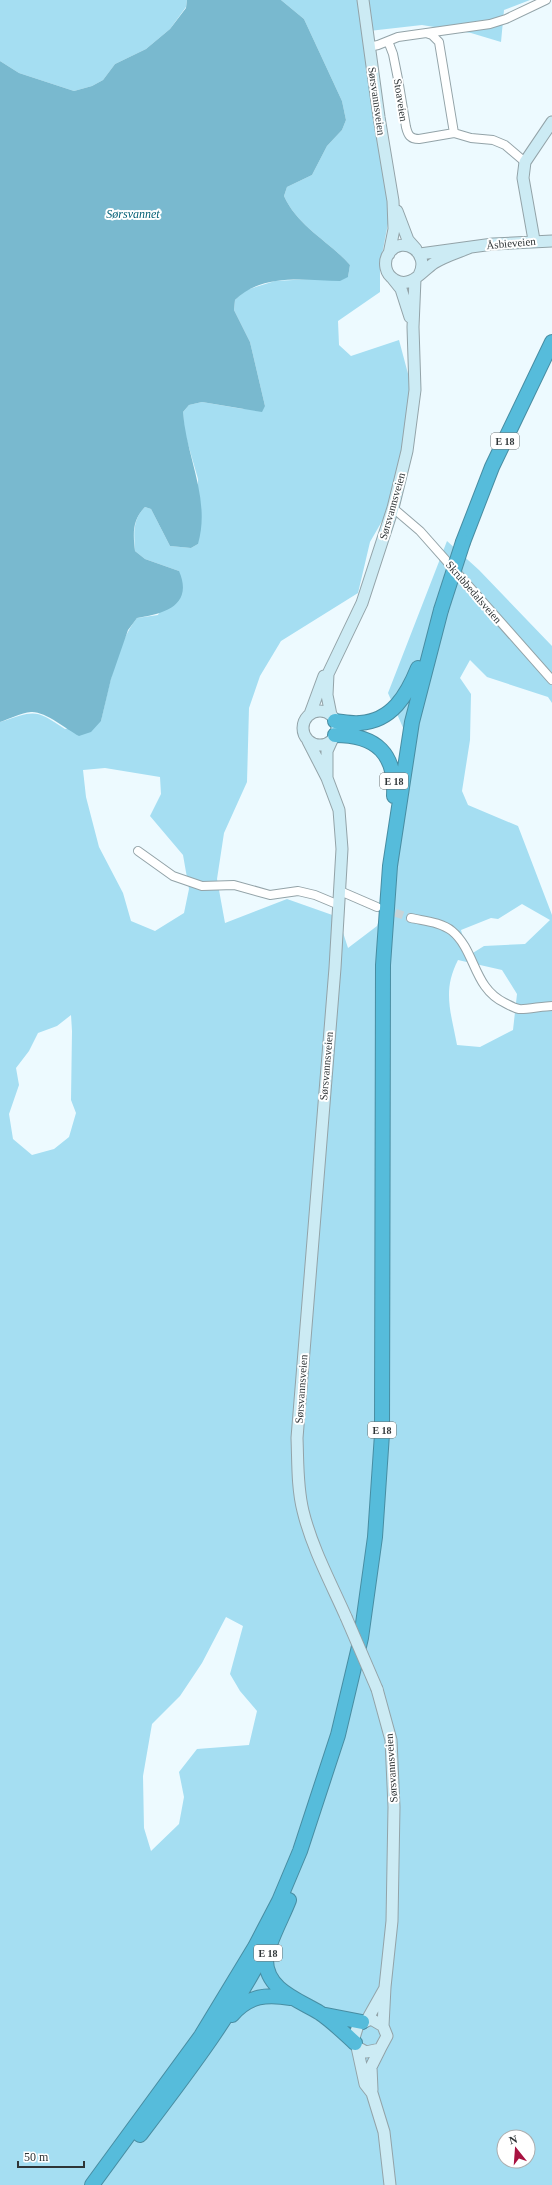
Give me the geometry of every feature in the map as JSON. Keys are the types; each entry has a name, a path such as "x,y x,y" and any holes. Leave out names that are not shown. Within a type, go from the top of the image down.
{"highway":[{"name":"E 18","path":"390,866 412,722 444,612 492,466 552,342"},
{"name":"E 18","path":"467,544 552,361"},
{"name":"E 18","path":"333,728 370,722 383,717 390,712 409,691 444,612"},
{"name":"E 18","path":"356,2045 320,2013 293,1998 276,1986 267,1971 266,1958 318,1823 344,1743 366,1649 382,1543 390,1440 391,979 396,892 405,816 420,730 444,612"},
{"name":"E 18","path":"92,2185 201,2036 256,1947 279,1901 300,1851 338,1735 361,1638 375,1537 382,1434 383,966 394,781 391,765 385,755 374,744 358,736 333,728"},
{"name":"E 18","path":"207,2046 262,1955 289,1900"},
{"name":"E 18","path":"103,2185 207,2046 236,2010 246,2002 264,1995 293,1998"},
{"name":"E 18","path":"320,2013 337,2018 364,2021"}],"main road":[{"name":"Sørsvannsveien","path":"363,0 378,117 394,201 408,240 418,252"},
{"path":"534,240 523,178 525,162 552,122"},
{"name":"Sørsvannsveien","path":"389,254 394,229 394,201"},
{"name":"Åsbieveien","path":"418,252 534,240 552,241"},
{"path":"404,245 418,252 423,265 417,277 404,282 393,279 386,268 389,254 398,246 404,245"},
{"name":"Åsbieveien","path":"417,277 435,263 471,247"},
{"name":"Sørsvannsveien","path":"327,778 328,751 333,728 327,695 328,674 362,603 393,508 407,451 413,406 415,371 413,327 417,277"},
{"name":"Sørsvannsveien","path":"393,279 401,289 413,327"},
{"name":"Sørsvannsveien","path":"310,714 324,676 328,674"},
{"path":"321,711 333,728 318,745 308,741 302,727 306,717 310,714 321,711"},
{"name":"Sørsvannsveien","path":"308,741 327,778 341,819 340,891 297,1438 299,1489 303,1511 312,1541 377,1689 391,1740 394,1807 392,1921 385,1987 384,2026"},
{"name":"Sørsvannsveien","path":"364,2021 385,1987"},
{"path":"372,2093 365,2084 362,2075 356,2045 355,2029 364,2021 376,2020 384,2026 386,2041 371,2067 372,2093 384,2132 390,2185"},
{"path":"356,2045 361,2050 371,2052 380,2049"}],"street":[{"path":"369,46 398,37 490,24 506,19 546,0"},
{"path":"426,33 432,35 439,42 454,133"},
{"name":"Stoaveien","path":"388,41 393,54 409,137 419,139 454,133 470,138 493,140 505,145 525,162"},
{"name":"Skrubbedalsveien","path":"393,508 420,531 552,680"},
{"path":"138,851 173,876 202,886 234,885 270,895 298,891 315,894 339,905"},
{"path":"340,891 377,907"},
{"path":"411,918 438,924 450,930 463,942 485,988 502,1001 520,1009 552,1006"}],"shaded area":[{"path":"0,0 187,0 186,7 170,29 146,49 115,64 103,80 92,86 74,91 19,73 0,61"},
{"path":"281,0 530,0 504,10 501,42 471,33 422,25 369,31 390,213 380,265 380,292 338,321 339,345 351,356 399,340 411,385 400,490 370,542 358,593 281,641 260,676 249,708 247,782 224,833 217,879 225,923 287,899 338,917 348,948 377,926 390,887 407,737 388,693 447,541 479,570 552,646 552,703 548,697 487,677 470,660 460,678 471,694 470,740 462,791 468,805 518,826 552,915 552,2185 0,2185 0,722 28,714 40,715 65,729 101,721 118,654 130,629 137,618 158,615 179,571 145,559 135,551 134,539 138,517 145,507 151,509 170,546 191,548 198,544 198,479 184,430 183,412 189,405 202,402 243,409 265,406 250,342 234,310 235,300 246,290 275,281 348,277 350,265 342,256 305,225 290,207 284,196 287,187 312,175 327,146 342,130 346,120 342,101 304,19","holes":["105,768 160,777 161,794 150,816 183,855 189,889 184,913 155,931 131,921 123,893 99,847 86,797 83,770","522,904 550,920 525,944 484,946 468,956 461,930 491,918 498,919","458,960 502,970 517,994 513,1030 480,1047 457,1045 449,1002 450,982","71,1015 71,1100 76,1113 69,1137 54,1149 32,1155 13,1139 9,1114 19,1085 16,1068 29,1051 38,1033 57,1026","226,1617 243,1626 230,1674 240,1691 257,1711 249,1745 197,1749 179,1772 184,1797 179,1824 151,1851 144,1828 143,1776 152,1724 180,1696 202,1663"]}],"water":[{"name":"Sørsvannet","path":"187,0 281,0 304,19 342,101 346,120 342,130 327,146 312,175 287,187 284,196 290,207 305,225 342,256 350,265 348,277 340,281 299,279 271,282 246,291 235,300 234,310 250,342 265,406 262,412 202,402 189,405 183,412 188,445 200,494 202,511 198,544 191,548 170,546 151,509 145,507 138,517 134,528 135,551 145,559 179,571 183,583 182,593 179,600 166,611 137,618 128,630 111,679 101,721 91,732 79,736 49,717 37,712 23,714 0,722 0,61 19,73 74,91 92,86 103,80 115,64 146,49 170,29 186,8"}],"tunnel":[{"path":"384,909 411,918"}]}
